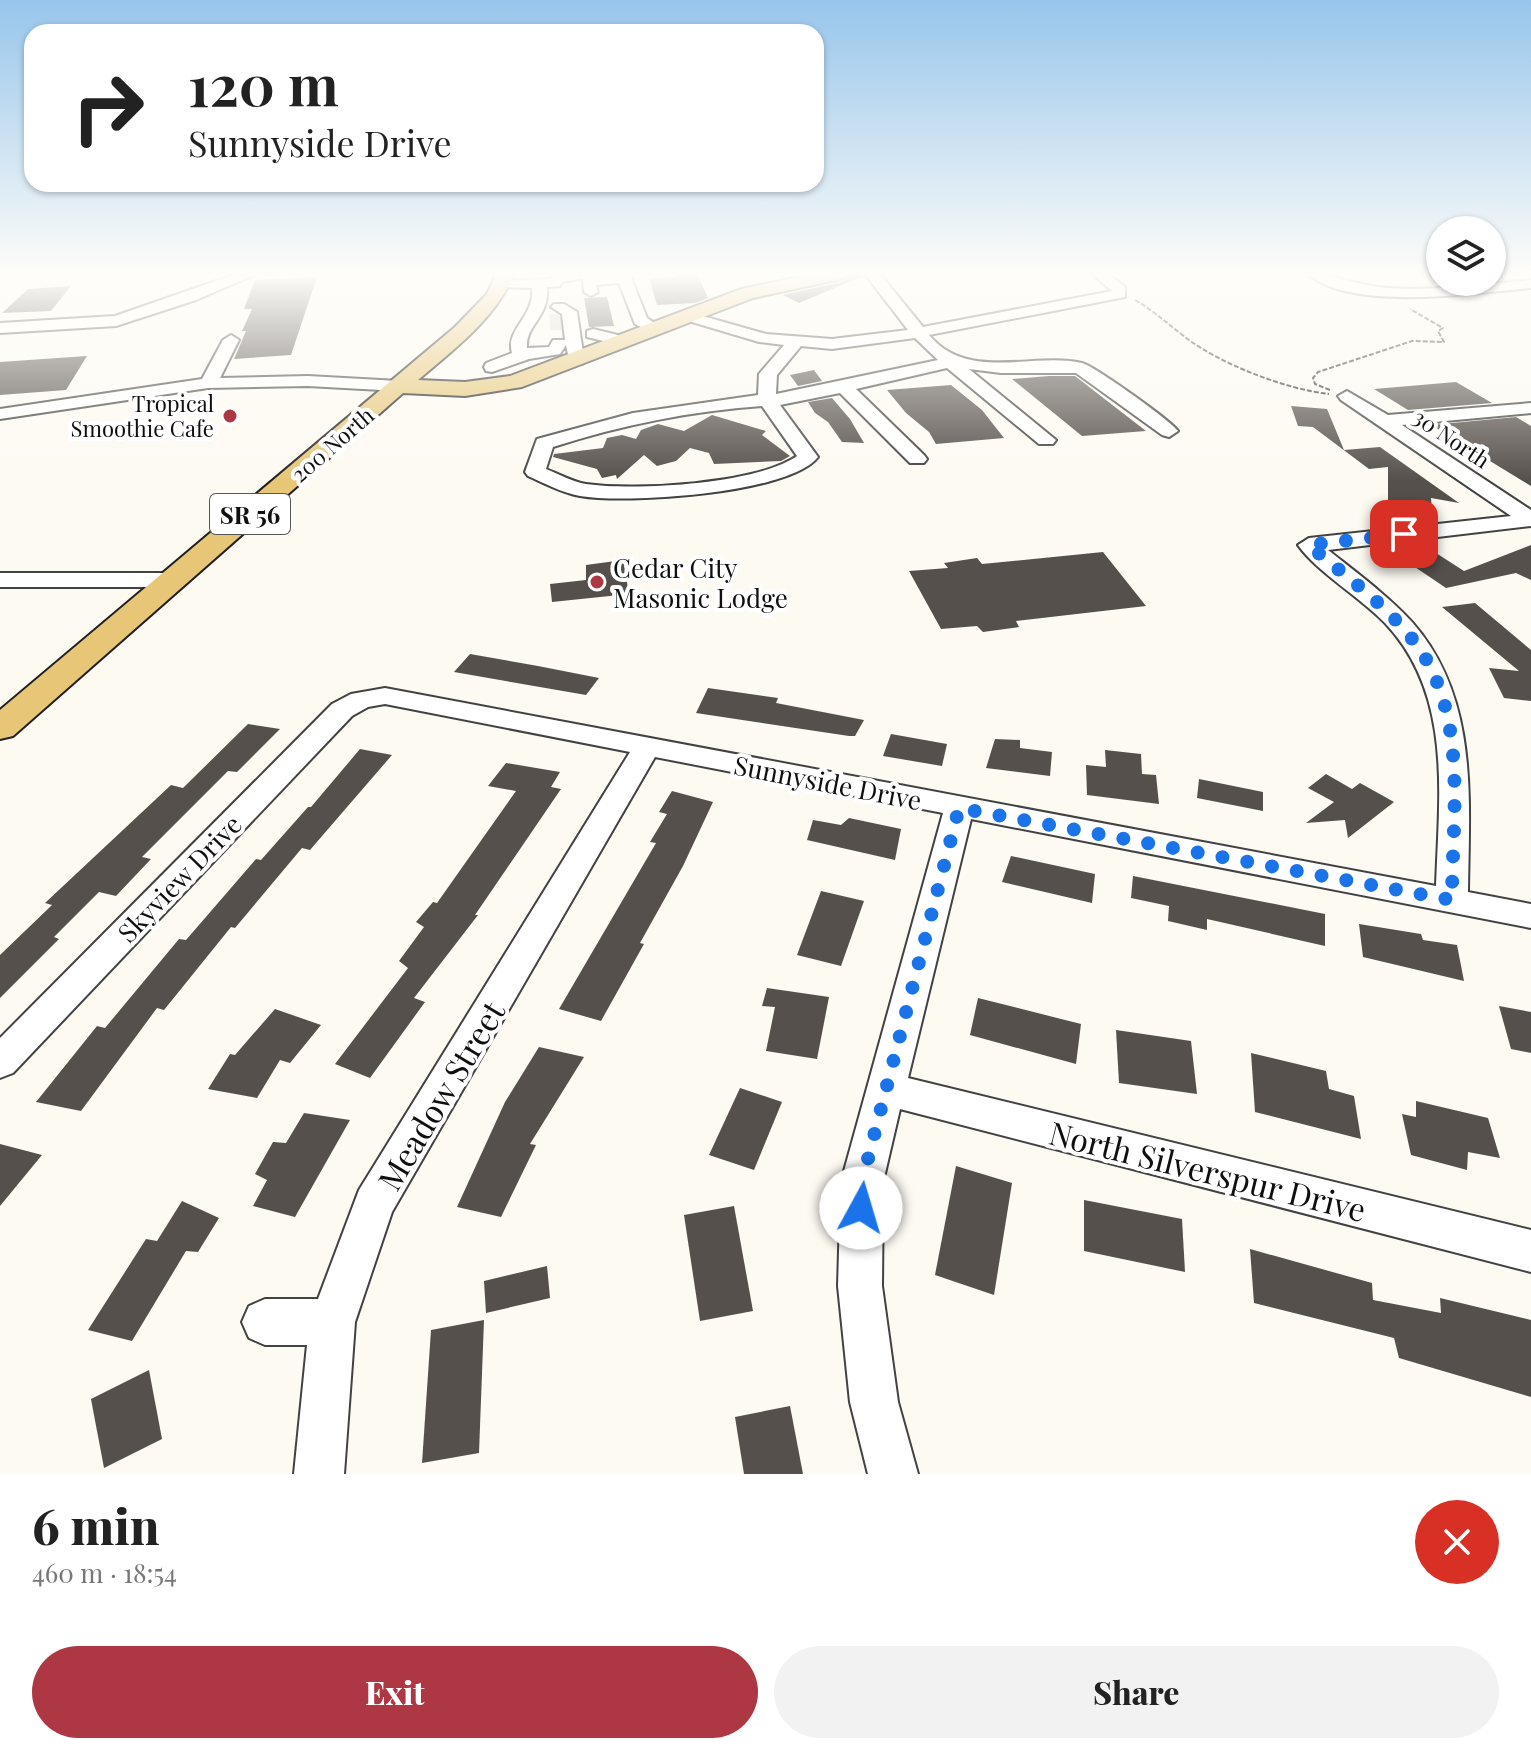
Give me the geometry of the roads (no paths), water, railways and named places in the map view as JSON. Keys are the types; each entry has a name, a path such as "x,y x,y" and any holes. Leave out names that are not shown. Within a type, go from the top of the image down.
{"main road":[{"name":"200 North","path":"0,728 448,343"},
{"path":"399,386 490,387 538,375 619,343"}],"street":[{"path":"208,383 230,343"},
{"path":"518,343 519,351 526,354"},
{"path":"492,367 526,354 554,351 559,343"},
{"path":"573,343 576,360"},
{"path":"809,343 795,343 768,374 767,400 808,457 790,470 737,483 663,491 582,490 535,472 544,443 584,430 730,402 767,400 787,399 953,362 1001,368 1080,368 1169,431"},
{"path":"930,343 1046,440"},
{"path":"308,381 324,363"},
{"path":"0,414 208,383 308,381 399,386"},
{"path":"842,385 917,459"},
{"name":"30 North","path":"1347,396 1531,520"},
{"path":"1384,421 1531,408"},
{"path":"1452,900 1453,749 1446,704 1433,672 1416,644 1391,616 1309,545 1531,520"},
{"path":"0,580 173,580"},
{"name":"Sunnyside Drive","path":"361,700 385,696 1531,916"},
{"name":"Skyview Drive","path":"0,1062 342,710 361,700"},
{"name":"Meadow Street","path":"319,1474 332,1322 374,1204 647,747"},
{"path":"893,1474 874,1402 860,1286 862,1182 959,808"},
{"name":"North Silverspur Drive","path":"886,1089 1531,1251"},
{"path":"265,1322 332,1322"}],"place":[{"name":"Tropical Smoothie Cafe","path":"230,416"},
{"name":"Cedar City Masonic Lodge","path":"597,582"}]}
